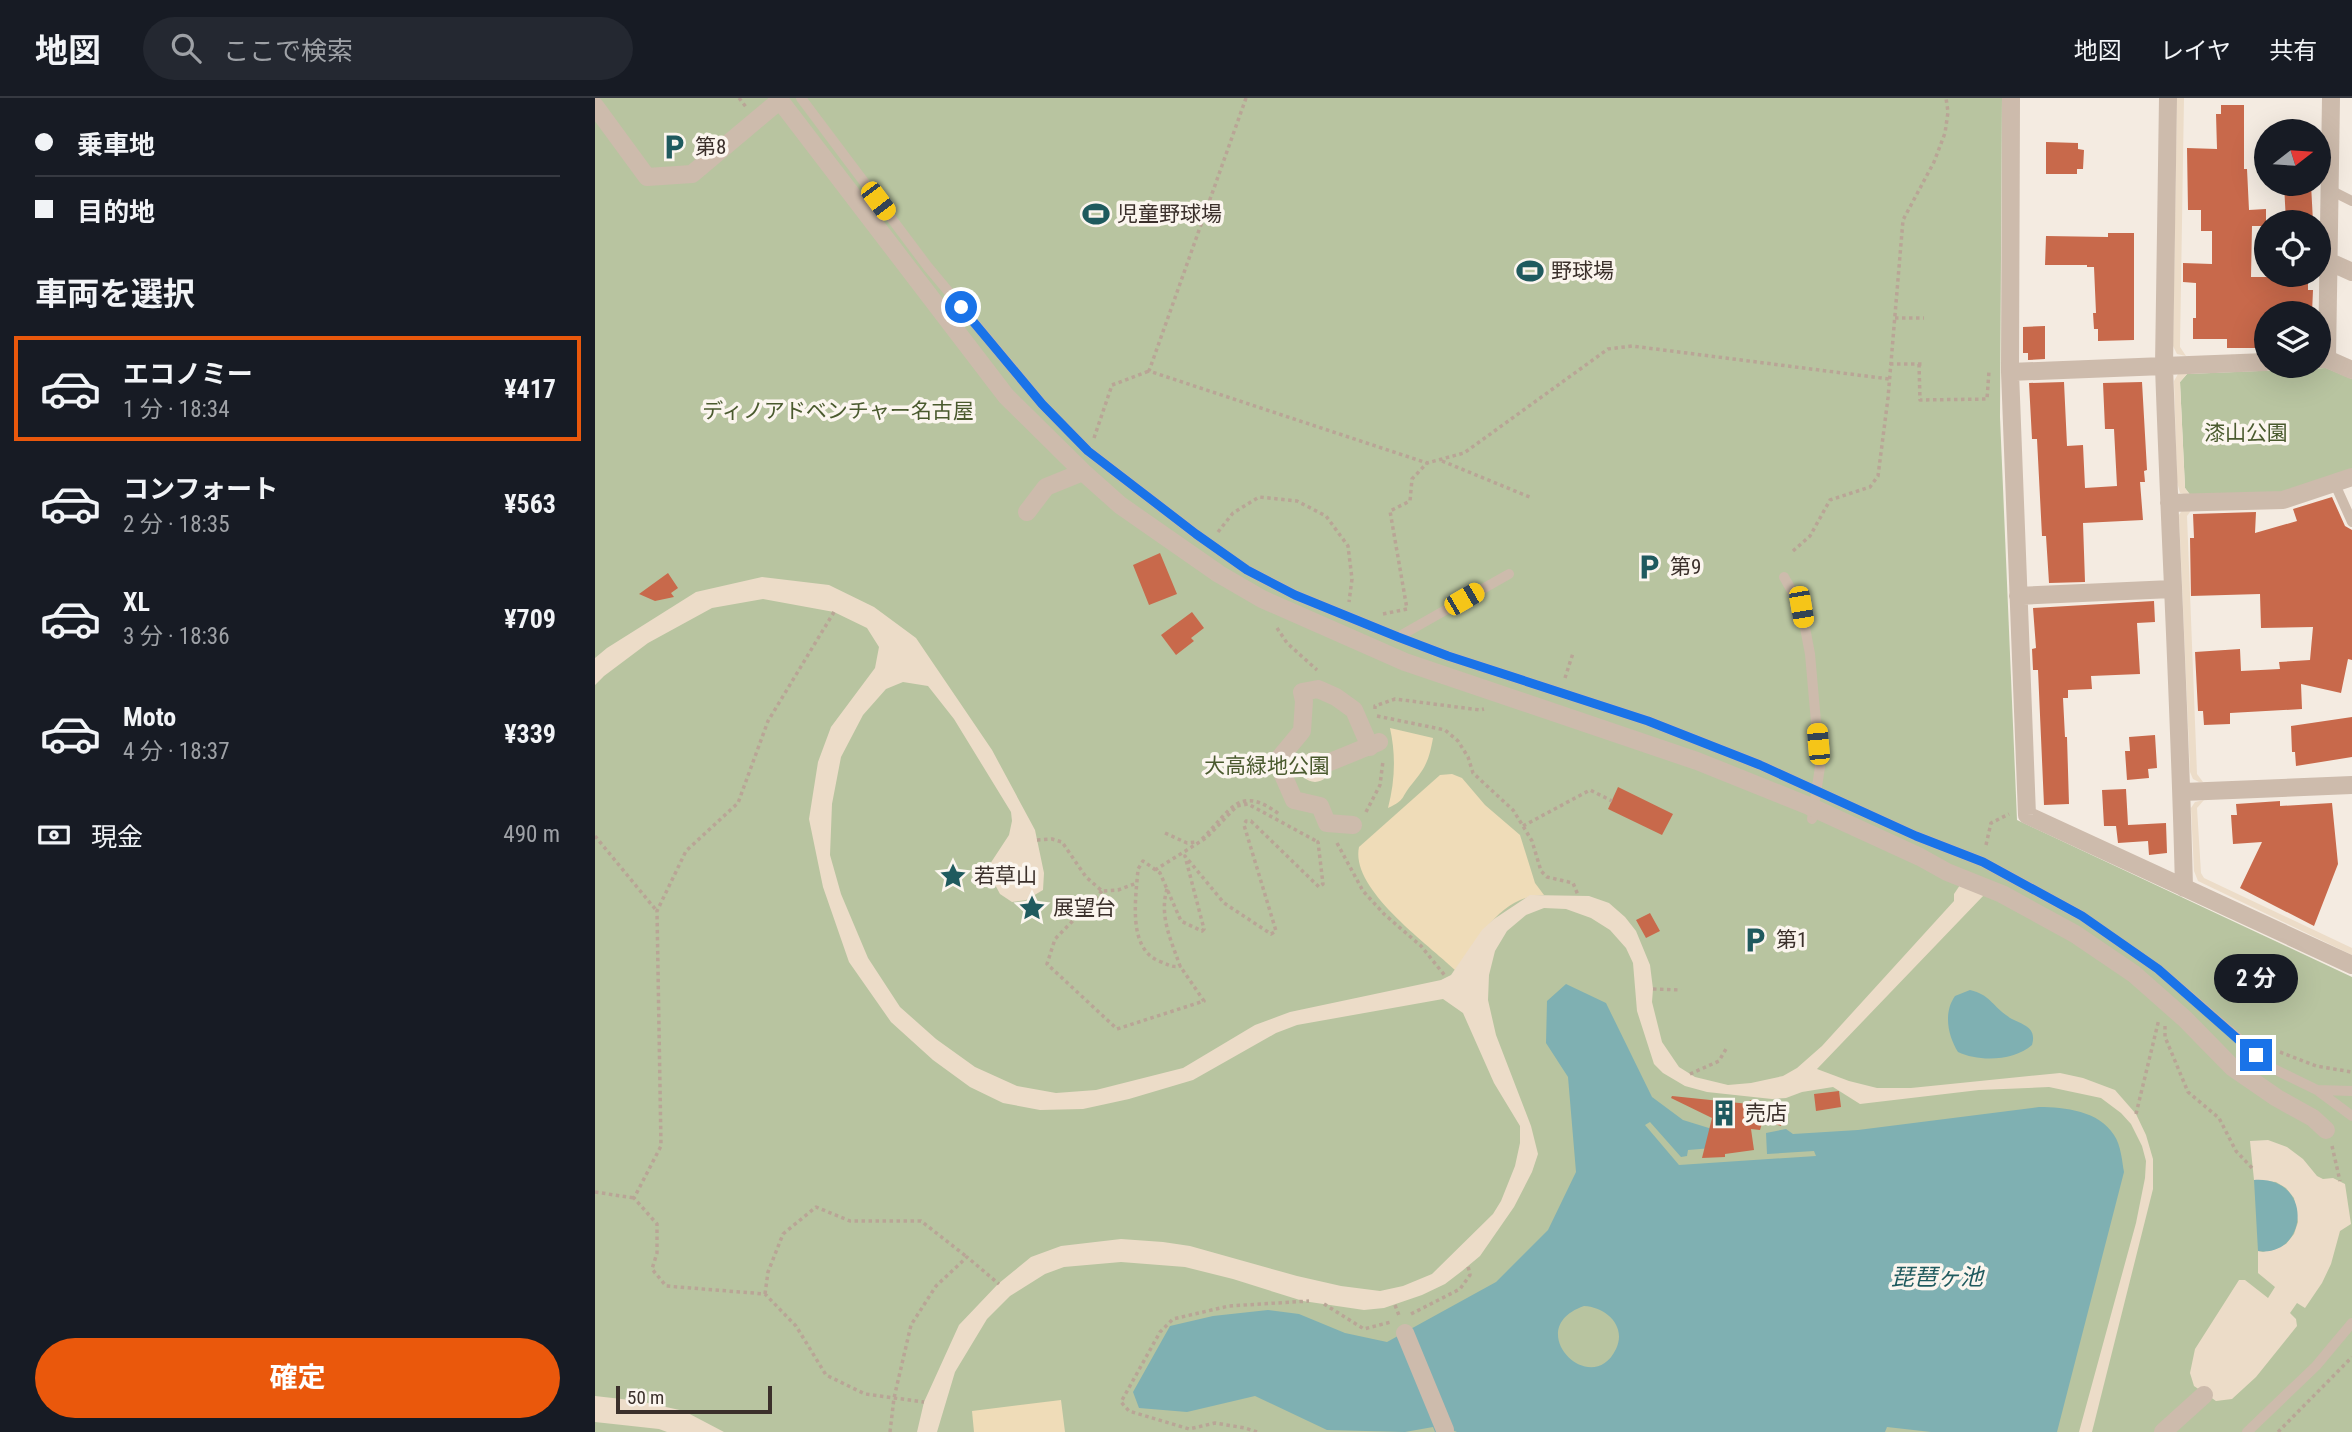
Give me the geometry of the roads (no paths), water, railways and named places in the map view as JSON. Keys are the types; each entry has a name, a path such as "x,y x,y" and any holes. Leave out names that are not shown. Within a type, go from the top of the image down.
{"street":[{"path":"2011,98 2010,372 2027,815 2352,965"},
{"path":"2168,98 2164,366 2185,888"},
{"path":"2331,98 2331,119"},
{"path":"595,106 647,177 692,174 779,99 1006,396 1120,505 1219,574 1257,596 1405,662 1697,761 1814,806 1920,857 1938,871 1976,888 2002,894 2075,934 2134,974 2232,1067 2312,1118 2326,1130"},
{"path":"2331,262 2352,272"},
{"path":"2010,372 2254,362"},
{"path":"2331,362 2352,370"},
{"path":"1027,512 1046,487 1083,472"},
{"path":"2169,503 2283,500 2352,477"},
{"path":"2018,596 2172,589"},
{"path":"1330,762 1374,744 1354,710 1336,697 1318,689 1302,692 1302,731 1277,761 1294,800 1320,806 1327,823 1353,825"},
{"path":"2183,792 2352,785"},
{"path":"1405,1333 1445,1430"},
{"path":"2163,1432 2204,1395"}],"lane":[{"path":"801,98 928,268 1042,404 1088,451 1247,570 1295,595 1398,637 1648,721 1760,765 1814,806 1983,862 2082,916 2158,969 2274,1069 2317,1090 2352,1116"},
{"path":"2331,190 2352,201"},
{"path":"2334,482 2352,522"},
{"path":"1398,637 1509,574"},
{"path":"1784,577 1801,607 1810,654 1820,767 1814,806"},
{"path":"1938,871 1946,848"},
{"path":"2317,1090 2352,1091"},
{"path":"2247,1432 2316,1366 2352,1323"}],"water":[{"name":"琵琶ヶ池","path":"1566,984 1606,1003 1652,1097 1683,1120 1725,1133 1724,1147 1688,1150 1687,1156 1681,1157 1650,1122 1645,1125 1679,1165 1816,1156 1814,1151 1767,1154 1766,1133 1786,1129 1793,1134 1858,1130 2039,1107 2081,1112 2108,1127 2118,1143 2124,1172 2057,1432 1931,1432 1887,1427 1885,1432 1457,1432 1450,1429 1435,1432 1433,1427 1405,1432 1327,1430 1255,1396 1187,1412 1139,1408 1133,1392 1170,1326 1213,1316 1268,1310 1299,1314 1345,1333 1387,1342 1496,1282 1548,1230 1576,1172 1568,1077 1546,1043 1547,1001","holes":["1584,1306 1592,1307 1612,1319 1617,1326 1619,1341 1605,1363 1591,1367 1578,1364 1567,1355 1559,1343 1558,1329 1566,1316"]},
{"path":"1970,990 1986,997 2006,1015 2030,1029 2032,1045 2016,1054 1996,1058 1976,1057 1958,1052 1949,1032 1949,1010 1955,996"},
{"path":"2254,1180 2274,1182 2287,1190 2295,1203 2298,1217 2295,1231 2287,1242 2275,1250 2258,1251"}],"place":[{"name":"第8","path":"674,147"},
{"name":"児童野球場","path":"1096,214"},
{"name":"野球場","path":"1530,271"},
{"name":"第9","path":"1649,567"},
{"name":"若草山","path":"953,876"},
{"name":"展望台","path":"1032,908"},
{"name":"第1","path":"1755,940"},
{"name":"売店","path":"1724,1113"}],"park label":[{"name":"ディノアドベンチャー名古屋","path":"838,411"},
{"name":"漆山公園","path":"2246,433"},
{"name":"大高緑地公園","path":"1267,766"}]}
